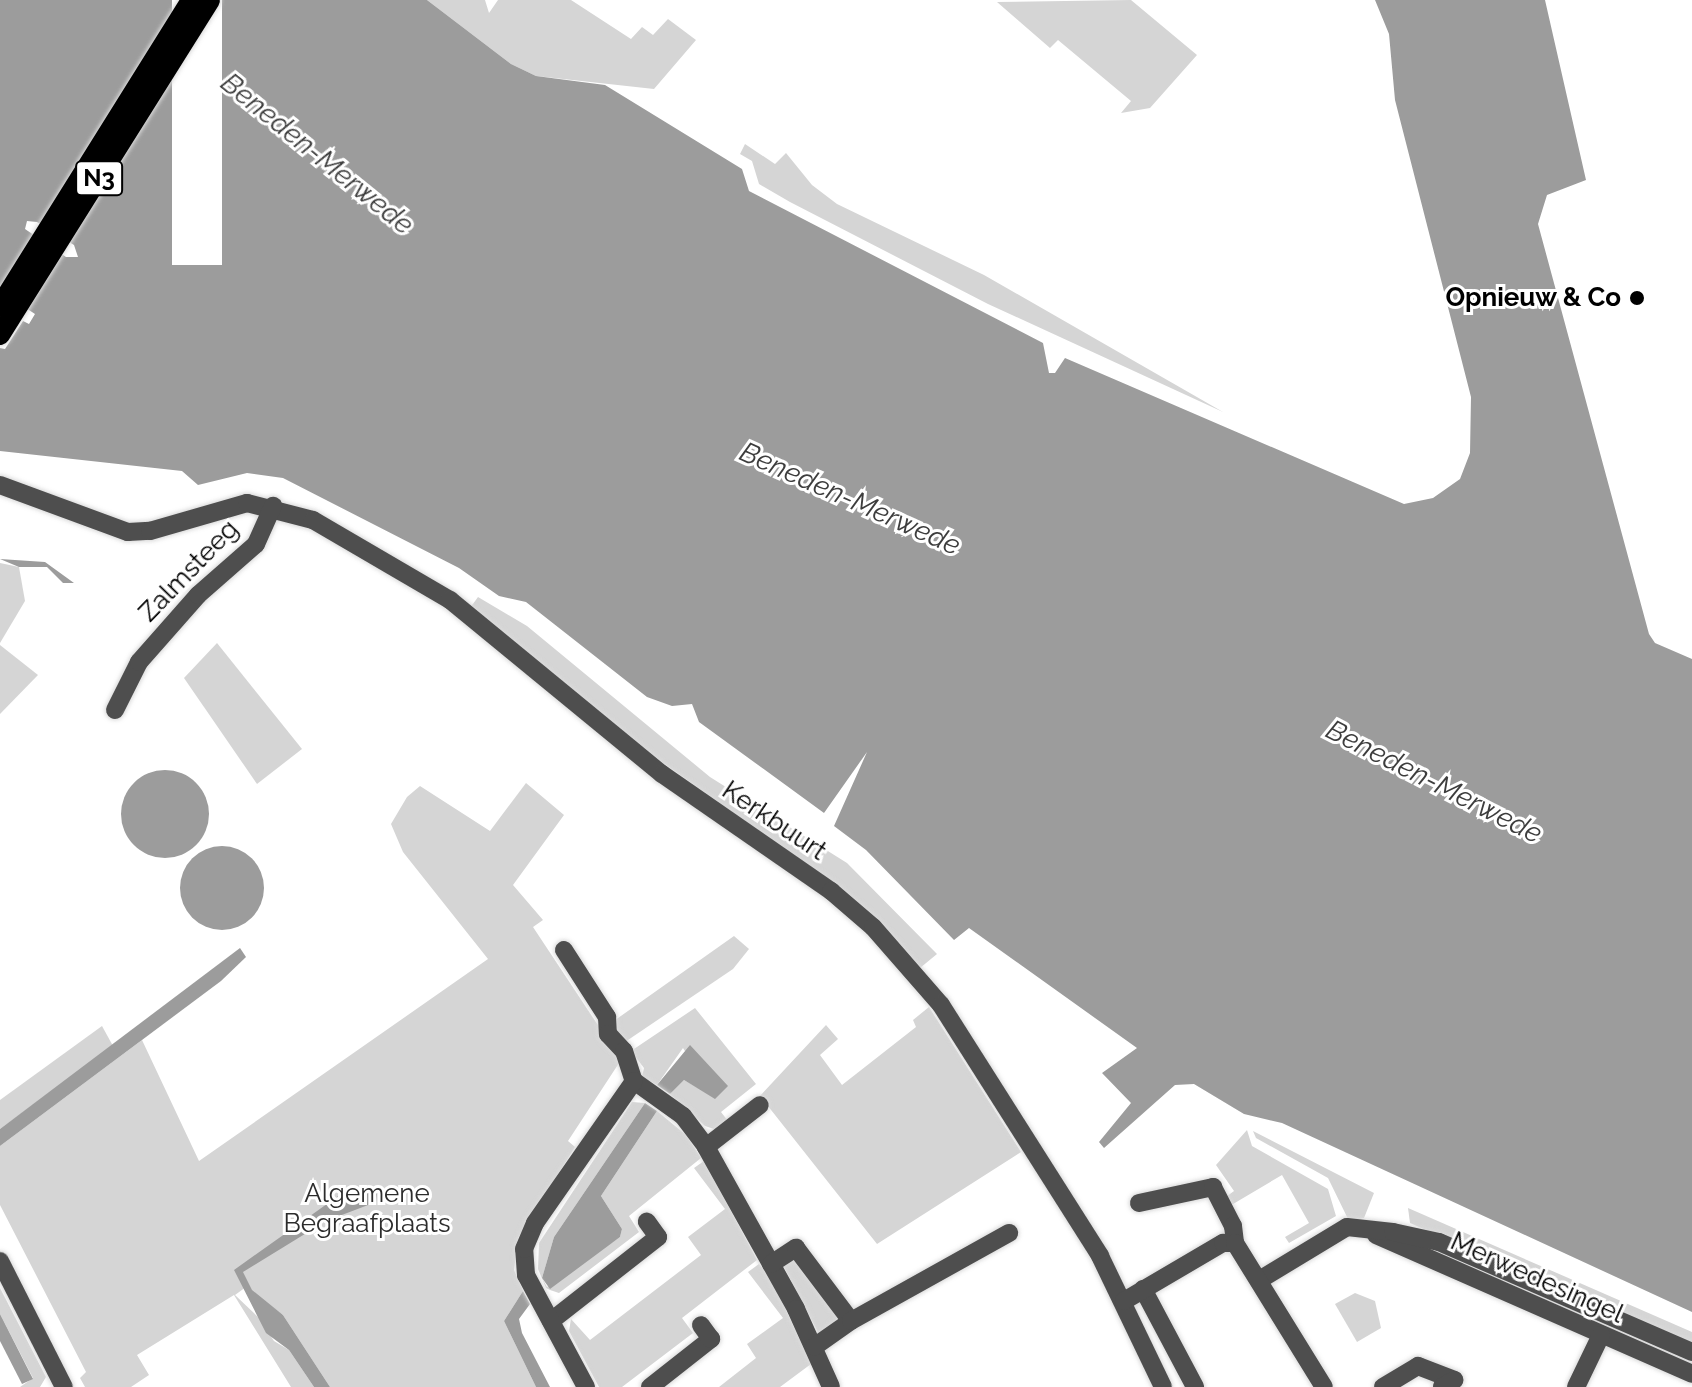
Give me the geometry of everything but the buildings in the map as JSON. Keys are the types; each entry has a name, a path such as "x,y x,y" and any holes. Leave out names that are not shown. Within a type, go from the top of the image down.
{"main road":[{"name":"N3","path":"0,335 136,104 191,0"},
{"name":"N3","path":"0,306 210,0"}],"street":[{"path":"0,485 128,532 164,527 234,504 273,506"},
{"name":"Zalmsteeg","path":"115,710 139,662 198,595 256,544 273,506"},
{"name":"Kerkbuurt","path":"273,506 371,550 450,600 662,774 873,927 941,1005 1124,1301 1163,1387"},
{"path":"564,950 607,1017 608,1034 624,1051 634,1081 683,1116 706,1147 771,1264 831,1387"},
{"path":"586,1387 526,1275 524,1249 535,1223 634,1081"},
{"path":"706,1147 760,1105"},
{"path":"1139,1203 1213,1187 1233,1226 1235,1243 1261,1279 1324,1387"},
{"path":"551,1321 658,1237 647,1222"},
{"name":"Merwedesingel","path":"1261,1279 1347,1227 1364,1227 1439,1242 1692,1352"},
{"name":"Merwedesingel","path":"1364,1227 1692,1374"},
{"path":"814,1347 851,1321 1009,1233"},
{"path":"1124,1301 1223,1243 1235,1243"},
{"path":"771,1264 796,1248 851,1321"},
{"path":"0,1261 64,1387"},
{"path":"1143,1289 1195,1387"},
{"path":"650,1387 711,1339 701,1325"},
{"path":"1576,1387 1601,1335"},
{"path":"1383,1387 1418,1366 1451,1385"}],"green space":[{"path":"427,0 485,0 489,13 498,0 571,0 631,39 642,27 653,35 668,19 696,40 654,89 536,76 511,64"},
{"path":"1131,0 1197,55 1150,108 1121,113 1131,101 1058,40 1050,48 997,2"},
{"path":"745,144 775,164 786,153 812,185 837,204 984,275 1223,412 988,304 790,202 759,184 752,161 740,154"},
{"path":"0,563 19,567 25,601 0,643"},
{"path":"478,597 527,626 710,777 847,863 937,954 920,968 851,896 662,762 470,608"},
{"path":"217,643 302,749 257,784 184,678"},
{"path":"0,645 38,675 0,714"},
{"name":"Algemene Begraafplaats","path":"526,783 564,815 513,885 543,920 533,927 621,1060 568,1141 575,1147 518,1238 514,1270 523,1291 504,1321 536,1387 330,1387 283,1315 246,1287 235,1295 258,1317 274,1341 289,1350 314,1387 291,1387 234,1295 137,1355 149,1375 131,1387 85,1387 80,1378 86,1372 0,1205 0,1146 142,1040 199,1161 488,959 403,852 391,824 407,797 420,786 490,831"},
{"path":"734,936 749,949 733,969 625,1042 611,1023"},
{"path":"929,1007 1021,1152 877,1244 760,1096 826,1025 838,1039 820,1055 842,1085 916,1027 913,1020"},
{"path":"695,1008 756,1084 721,1112 728,1121 717,1130 705,1126 670,1094 684,1080 715,1098 683,1048 657,1085 642,1077 644,1068 631,1051"},
{"path":"102,1026 113,1046 0,1129 0,1100"},
{"path":"632,1102 645,1103 554,1237 542,1278 547,1287 620,1237 622,1229 601,1196 657,1111 686,1135 701,1158 629,1216 639,1232 559,1293 550,1290 546,1288 538,1269 539,1243"},
{"path":"1247,1130 1252,1146 1328,1189 1336,1216 1289,1243 1285,1237 1309,1223 1282,1175 1228,1207 1226,1197 1234,1191 1216,1165"},
{"path":"1253,1131 1374,1193 1364,1218 1349,1221 1328,1178 1256,1138"},
{"path":"704,1161 757,1260 682,1318 693,1333 622,1387 599,1387 569,1331 571,1319 590,1340 701,1255 688,1237 725,1209 694,1168"},
{"path":"1408,1208 1692,1332 1692,1349 1410,1223"},
{"path":"793,1259 837,1314 836,1324 819,1334 782,1263"},
{"path":"759,1264 770,1276 811,1364 780,1387 719,1387 756,1358 747,1344 783,1318 748,1272"},
{"path":"0,1288 46,1377 40,1387 20,1387 33,1378 0,1314"},
{"path":"1355,1293 1375,1301 1381,1328 1357,1342 1335,1304"}],"water":[{"name":"Beneden-Merwede","path":"0,0 427,0 511,64 536,76 605,85 742,169 749,191 1043,343 1049,373 1055,373 1065,358 1404,504 1433,498 1460,479 1470,453 1471,397 1395,100 1389,34 1375,0 1545,0 1586,180 1547,195 1538,224 1649,634 1655,643 1692,659 1692,1312 1282,1123 1244,1114 1194,1084 1175,1085 1104,1148 1099,1142 1131,1103 1102,1073 1137,1048 969,928 954,940 866,850 834,826 867,752 824,813 699,722 692,704 672,706 647,697 526,602 499,596 459,568 283,478 247,473 198,485 182,471 0,451 0,348 5,349 23,321 29,324 35,314 0,291","holes":["27,221 37,222 74,245 78,257 66,257 25,229"]},
{"path":"0,559 45,562 74,583 63,583 47,567 19,567"},
{"path":"165,770 182,773 196,783 206,797 209,814 206,831 196,845 182,855 165,858 148,855 134,845 124,831 121,814 124,797 134,783 148,773"},
{"path":"214,846 230,846 246,853 257,864 264,888 261,904 252,918 230,930 214,930 198,923 187,912 180,896 180,880 187,864 198,853"},
{"path":"240,948 246,957 221,981 0,1146 0,1129"},
{"path":"690,1045 728,1086 715,1099 684,1080 670,1094 657,1085"},
{"path":"645,1103 657,1111 601,1196 622,1229 620,1237 550,1289 542,1278 554,1237"},
{"path":"369,1185 377,1193 376,1202 326,1221 243,1272 252,1290 283,1315 330,1387 314,1387 289,1350 266,1333 234,1270 341,1194"},
{"path":"523,1291 530,1304 519,1319 522,1333 550,1387 536,1387 504,1321"},
{"path":"0,1314 33,1379 22,1384 0,1341"}],"pier":[{"path":"172,0 222,0 222,265 172,265"}],"place":[{"name":"Opnieuw & Co","path":"1637,298"}]}
